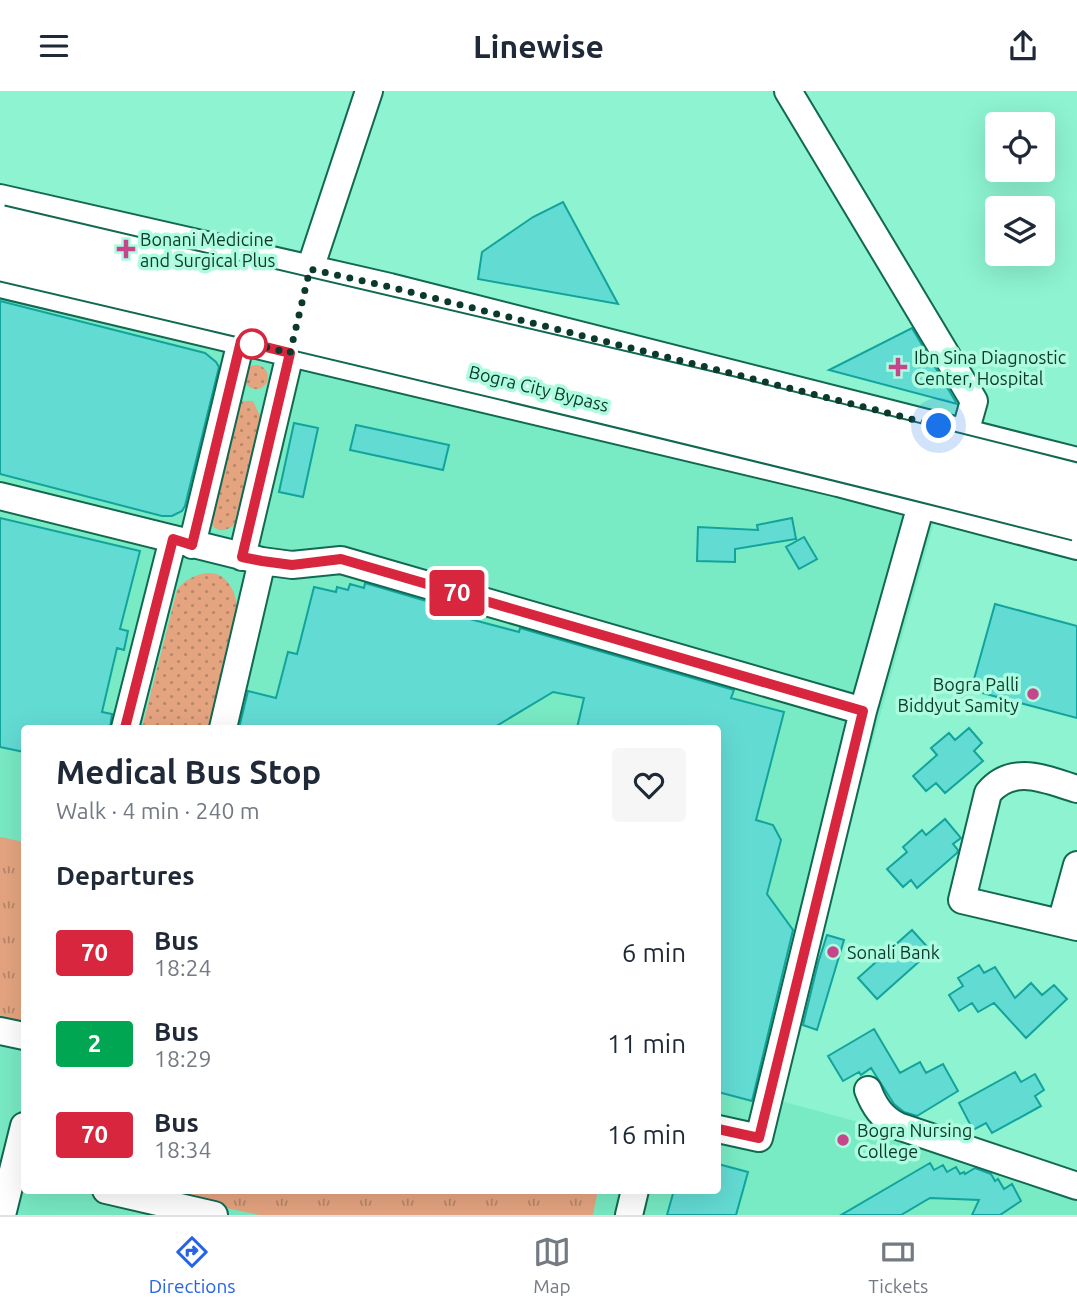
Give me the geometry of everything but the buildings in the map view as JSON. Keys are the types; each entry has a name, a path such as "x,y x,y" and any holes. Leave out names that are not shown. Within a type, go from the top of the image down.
{"highway":[{"name":"Bogra City Bypass","path":"0,225 730,396 1077,483"},
{"name":"Bogra City Bypass","path":"0,261 734,435 1077,521"}],"street":[{"path":"224,725 290,353 310,269 369,91"},
{"path":"788,91 974,401 965,433"},
{"path":"0,198 416,293 1077,461"},
{"path":"0,284 811,477 1077,546"},
{"path":"126,725 183,542 241,341"},
{"path":"0,496 252,559 292,565 341,559 863,711"},
{"path":"721,1130 759,1138 863,711 921,505"},
{"path":"1077,789 1030,775 1005,779 993,786 986,800 962,900 1069,925 1077,865"},
{"path":"0,1031 21,1035"},
{"path":"868,1090 883,1116 898,1126 1077,1186"},
{"path":"2,1215 19,1170 21,1152"},
{"path":"123,1194 214,1215"},
{"path":"629,1215 634,1194"}],"shaded area":[{"path":"0,297 934,522 773,1099 1077,1181 1077,1215 0,1215"}],"green space":[{"path":"256,365 265,368 268,377 265,386 256,389 247,386 244,377 247,368"},
{"path":"253,401 261,418 236,524 220,530 207,518 238,403"},
{"path":"215,574 226,580 233,590 238,609 210,725 143,725 177,590 183,583 199,575"},
{"path":"0,837 21,841 21,1024 0,1023"},
{"path":"162,1194 597,1194 593,1215 259,1215"}],"bus line":[{"name":"70","path":"126,725 173,539 192,545 241,341 290,353 242,557 292,565 341,559 863,711 759,1138 721,1130"}],"place":[{"name":"Bonani Medicine and Surgical Plus","path":"126,249"},
{"name":"Ibn Sina Diagnostic Center, Hospital","path":"898,367"},
{"name":"Bogra Palli Biddyut Samity","path":"1033,694"},
{"name":"Sonali Bank","path":"833,952"},
{"name":"Bogra Nursing College","path":"843,1140"}],"route":[{"path":"252,344 241,341 290,353 310,269 939,426"}]}
